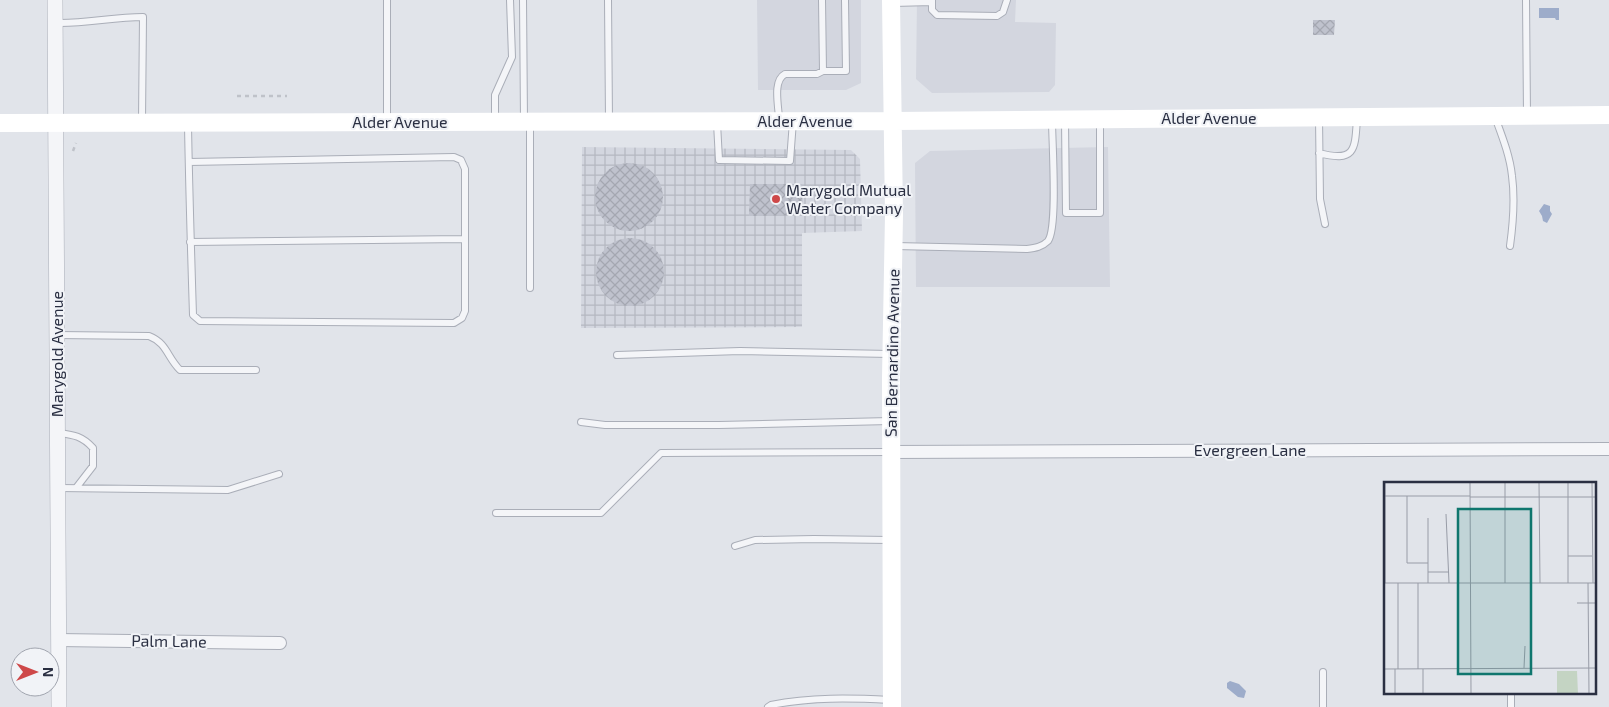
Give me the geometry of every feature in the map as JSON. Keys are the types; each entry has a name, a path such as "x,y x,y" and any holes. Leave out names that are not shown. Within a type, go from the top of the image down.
{"main road":[{"name":"San Bernardino Avenue","path":"891,1 894,246 891,354 892,703"},
{"name":"Alder Avenue","path":"0,123 892,121 1609,115"}],"street":[{"name":"Marygold Avenue","path":"56,0 59,707"},
{"name":"Evergreen Lane","path":"891,452 1609,449"},
{"name":"Palm Lane","path":"58,640 280,643"}],"lane":[{"path":"387,0 387,122"},
{"path":"495,121 495,95 512,56 510,0"},
{"path":"523,0 530,288"},
{"path":"608,0 609,121"},
{"path":"822,0 823,71"},
{"path":"717,120 719,160 790,161 786,120 778,85 782,76 786,74 817,74 823,71 846,71 846,0"},
{"path":"891,1 932,1 932,10 937,15 997,16 1003,12 1007,0"},
{"path":"1526,0 1527,116"},
{"path":"56,23 77,24 125,17 142,17 142,122"},
{"path":"1494,116 1503,139 1512,176 1512,232 1510,246"},
{"path":"1318,117 1320,199 1325,224"},
{"path":"1319,153 1339,156 1349,153 1353,149 1355,141 1358,117"},
{"path":"1058,119 1066,166 1066,213 1100,213 1100,118"},
{"path":"894,246 1027,249 1041,247 1049,240 1053,222 1058,119"},
{"path":"188,122 192,315 200,321 454,323 462,318 465,311 464,169 461,160 454,157 189,162"},
{"path":"190,242 464,239"},
{"path":"57,335 149,336 159,340 165,347 172,362 180,370 256,370"},
{"path":"617,355 740,351 891,354"},
{"path":"581,422 605,425 719,425 891,421"},
{"path":"57,433 78,436 86,440 92,448 93,466 76,488"},
{"path":"496,513 601,513 661,452 891,452"},
{"path":"58,488 228,490 280,474"},
{"path":"735,546 755,540 891,540"},
{"path":"1323,672 1324,707"},
{"path":"1511,694 1512,707"},
{"path":"768,707 795,700 838,698 892,703"}],"path":[{"path":"238,96 287,96"},
{"path":"73,151 76,143"}],"shaded area":[{"path":"757,0 861,0 861,83 846,90 758,90"},
{"path":"917,0 1016,0 1015,22 1056,23 1055,85 1049,92 932,93 916,79"},
{"path":"582,147 851,150 860,159 862,231 802,233 802,327 581,328"},
{"path":"1108,147 1110,287 916,287 915,163 930,151"}],"water":[{"path":"1539,8 1559,8 1559,20 1555,18 1539,18"},
{"path":"1544,204 1550,206 1552,214 1547,223 1543,221 1539,211"},
{"path":"1230,681 1239,684 1246,691 1244,698 1238,697 1227,688 1227,683"}],"building":[{"path":"1313,20 1335,20 1334,35 1313,35"},
{"path":"636,163 648,169 657,178 663,190 661,210 653,221 636,231 622,231 605,221 597,210 595,190 605,173 616,165"},
{"name":"Marygold Mutual Water Company","path":"750,184 802,184 803,215 749,216"},
{"path":"630,238 643,241 654,248 661,259 664,272 661,285 654,296 643,303 630,306 617,303 606,296 599,285 596,272 599,259 606,248 617,241"}],"place":[{"name":"Marygold Mutual Water Company","path":"776,199"}]}
